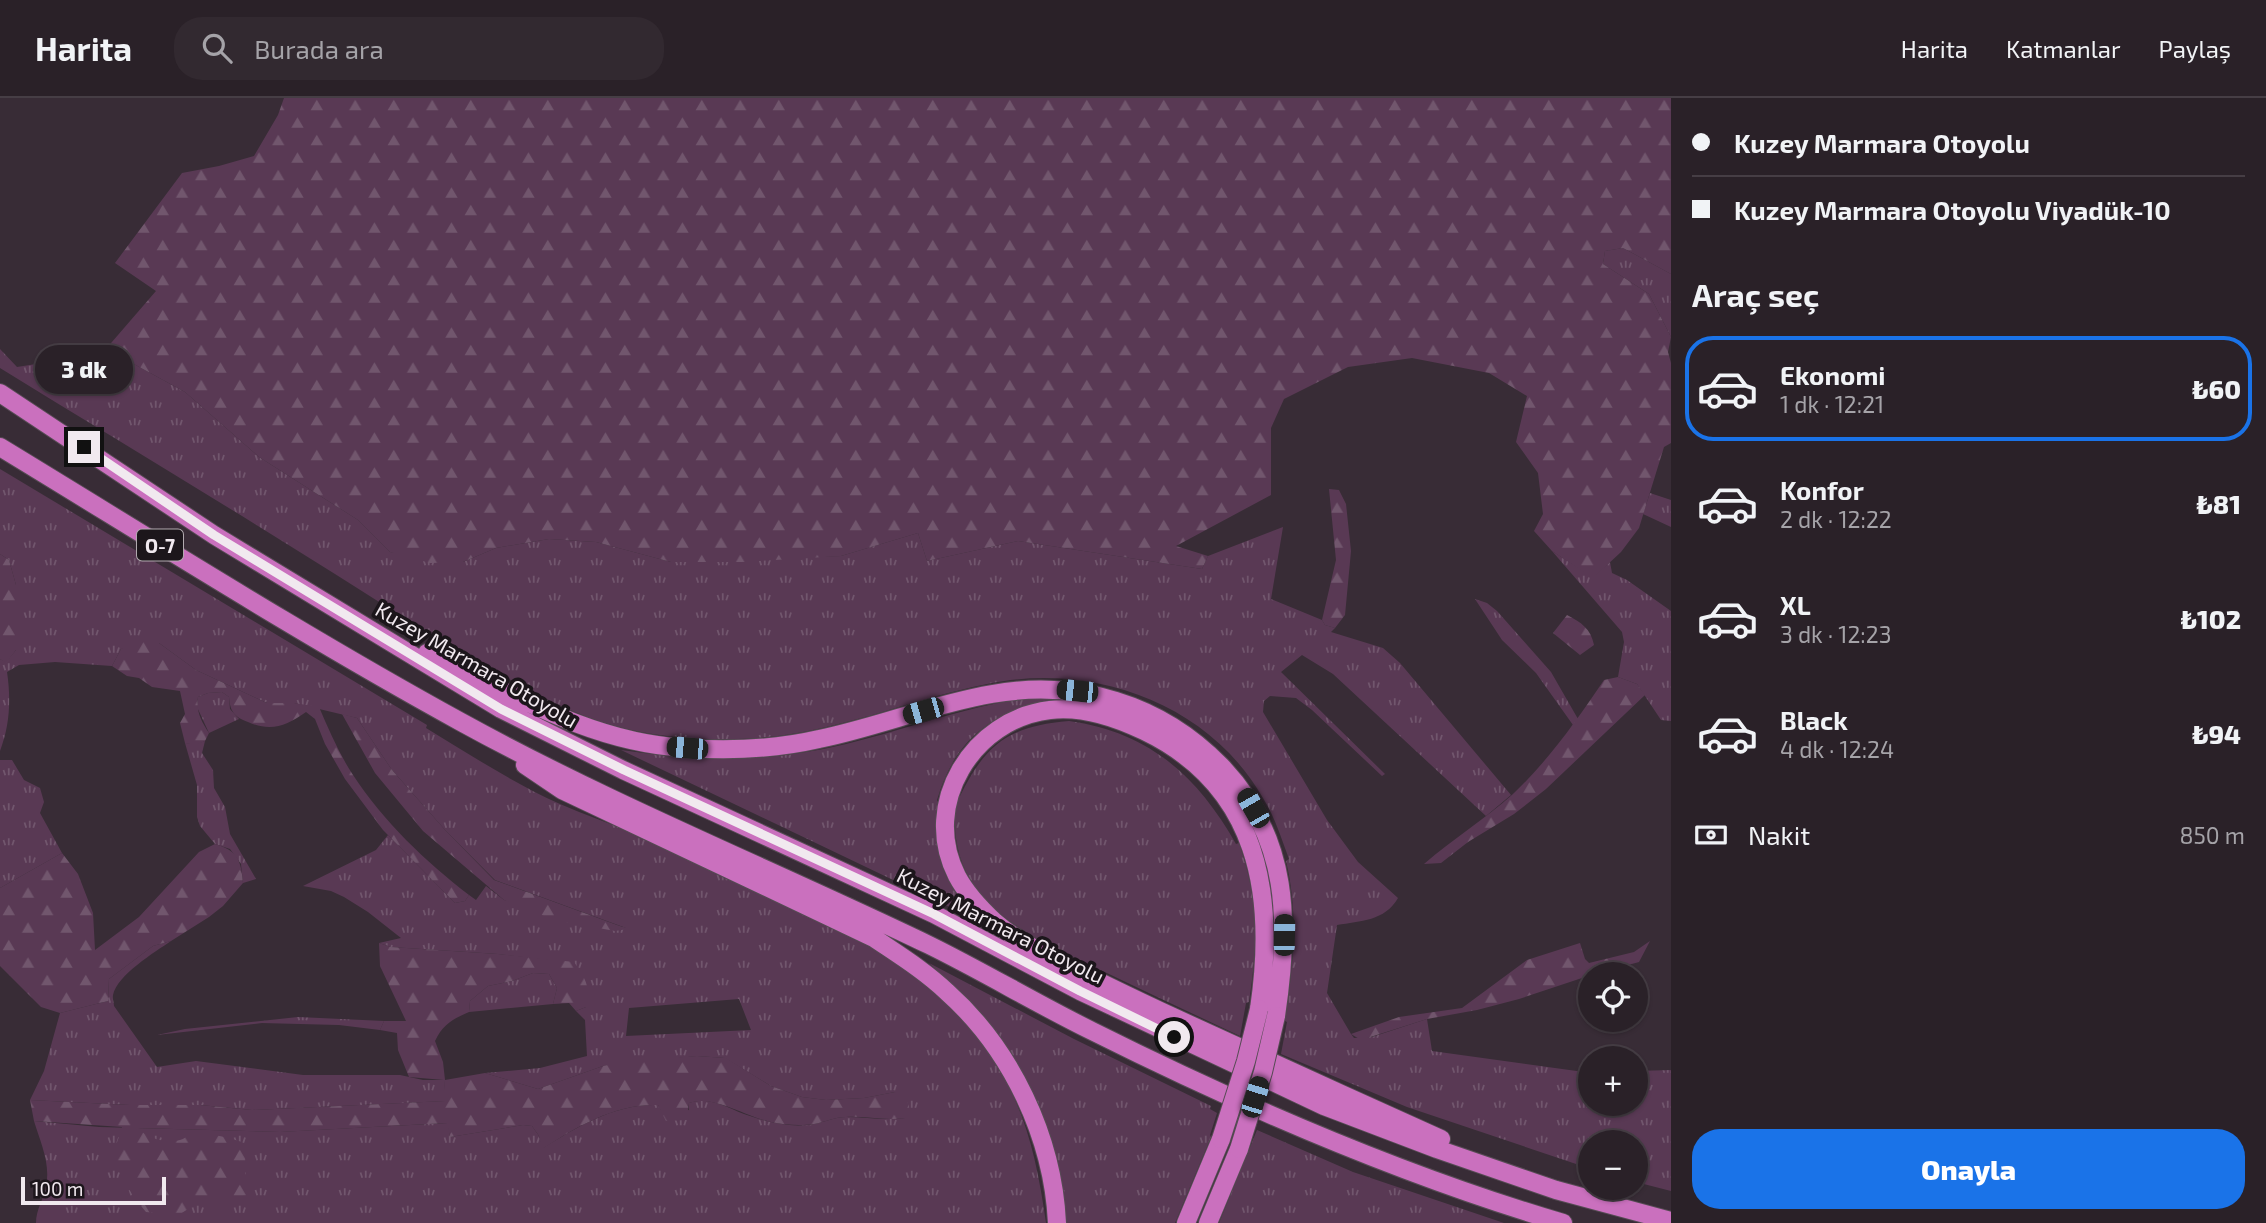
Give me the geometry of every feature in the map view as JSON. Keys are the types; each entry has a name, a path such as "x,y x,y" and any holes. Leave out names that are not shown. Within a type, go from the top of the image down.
{"highway":[{"name":"O-7","path":"0,393 214,535 338,610"},
{"name":"O-7","path":"0,447 322,642 461,722 639,810 933,947 1091,1031 1305,1131 1492,1202 1563,1223"},
{"path":"338,610 574,724 661,746 742,749 793,744 991,694 1026,690 1092,693 1139,709 1189,736 1210,754 1245,795 1268,837 1278,869 1285,920 1276,1016 1262,1072 1239,1149 1208,1223"},
{"name":"Kuzey Marmara Otoyolu","path":"338,610 501,709 624,770 934,914 1080,991 1324,1106 1556,1191 1671,1221"},
{"path":"1186,1223 1221,1139 1246,1061 1259,1009 1266,928 1257,863 1228,801 1187,758 1164,740 1099,713 1052,709 1028,714 1003,725 982,741 957,773 948,795 945,816 948,855 957,877 981,908 999,925 1014,937 1091,979 1556,1191"},
{"path":"461,722 562,790 874,937 920,969 980,1025 1011,1070 1029,1108 1046,1157 1057,1223"}],"green space":[{"path":"284,98 1671,98 1671,274 1623,248 1605,251 1603,264 1649,294 1671,337 1668,352 1671,363 1671,443 1664,447 1639,528 1621,552 1593,578 1552,551 1534,531 1543,514 1538,473 1516,442 1527,396 1489,373 1412,358 1348,367 1284,399 1271,428 1271,495 1176,546 1208,556 1202,569 1018,541 927,561 918,533 841,556 742,562 671,562 596,542 549,539 496,548 463,562 430,563 390,552 358,520 259,457 185,392 121,357 99,357 156,291 115,263 182,173 254,156 278,115"},
{"path":"1623,248 1671,274 1671,337 1649,294 1603,264 1605,251"},
{"path":"0,349 17,367 81,357 121,357 185,392 259,457 358,520 390,552 463,562 496,548 549,539 596,542 671,562 841,556 918,533 927,561 1018,541 1202,569 1208,556 1283,527 1271,599 1322,620 1325,625 1335,628 1331,632 1383,648 1400,663 1511,795 1486,816 1333,674 1302,655 1281,672 1385,774 1382,776 1296,698 1270,696 1264,701 1263,712 1327,820 1358,862 1398,898 1393,906 1379,916 1337,925 1327,993 1354,1038 1372,1037 1427,1019 1432,1051 1578,1071 1578,1116 1648,1116 1648,1071 1671,1070 1671,1191 1648,1185 1648,1130 1578,1130 1578,1165 1407,1107 1281,1054 1287,1022 1294,921 1286,861 1289,859 1267,805 1240,765 1211,737 1179,714 1143,697 1106,685 1066,679 1026,679 987,684 831,726 778,736 737,739 675,737 601,722 547,699 463,653 0,368"},
{"path":"0,469 427,725 426,728 525,787 702,864 897,961 959,1016 1000,1071 1012,1094 1030,1142 1046,1223 36,1223 46,1186 47,1169 34,1121 99,1127 279,1132 448,1123 450,1137 523,1125 532,1126 543,1148 598,1118 642,1105 658,1105 663,1113 689,1110 689,1103 705,1101 765,1121 790,1125 814,1124 842,1117 905,1118 895,1092 864,1098 826,1100 802,1097 771,1086 725,1058 697,1056 603,1066 538,1089 485,1073 540,1068 587,1056 585,1020 576,1011 586,1007 574,963 498,954 391,947 379,943 401,938 368,912 331,891 303,886 376,850 388,835 455,903 465,901 469,895 476,900 486,886 504,900 626,928 495,880 446,831 392,770 357,718 294,703 267,703 196,670 159,643 121,649 112,666 55,662 19,665 7,672 9,712 0,751 0,659 6,662 16,650 16,585 9,560 0,554","holes":["739,999 751,1030 626,1036 629,1008"]},
{"path":"1329,489 1339,490 1346,504 1351,551 1345,615 1335,628 1325,625 1322,620 1336,560"},
{"path":"1650,493 1671,500 1671,527 1643,514"},
{"path":"1552,551 1593,577 1610,562 1612,573 1627,580 1671,611 1671,721 1661,720 1637,684 1618,677 1624,642 1622,632"},
{"path":"0,554 9,560 16,585 16,650 6,663 0,659"},
{"path":"1475,599 1487,603 1497,611 1551,672 1578,719 1573,725 1536,673 1502,640"},
{"path":"1567,615 1585,627 1593,639 1594,645 1580,655 1553,633"},
{"path":"138,641 159,643 196,670 267,703 319,707 343,759 365,792 406,840 469,895 465,901 455,903 383,830 345,779 325,744 315,719 306,712 285,724 264,727 236,716 230,706 229,697 222,692 208,693 198,697 198,707 209,733 205,741 196,745 185,743 180,723 185,714 180,691 152,687 112,666 121,649"},
{"path":"1618,677 1637,684 1645,695 1546,789 1514,814 1468,842 1441,863 1424,864 1513,794 1550,754 1604,680"},
{"path":"222,692 229,697 230,709 239,719 209,733 197,707 198,697"},
{"path":"1028,698 1053,699 1012,712 979,732 954,760 937,800 937,838 943,868 957,895 981,922 621,750 667,756 760,758 834,747 972,709"},
{"path":"342,714 357,718 392,770 494,880 628,929 615,931 554,920 504,900 423,831 375,773"},
{"path":"1069,721 1123,735 1168,761 1205,797 1236,844 1239,843 1246,864 1255,922 1249,1002 1246,1003 1240,1036 1079,960 1021,929 977,889 962,863 955,833 957,796 960,796 980,763 990,750 1015,733 1048,723"},
{"path":"205,741 202,753 213,770 214,788 225,807 230,834 256,879 243,883 241,864 230,849 215,844 200,826 197,817 197,785 185,743"},
{"path":"0,760 12,760 24,780 40,788 44,802 40,813 62,853 0,888"},
{"path":"215,844 229,850 237,858 243,883 223,906 209,917 171,941 153,946 109,979 108,1001 60,1013 41,1007 0,966 0,888 62,853 78,874 93,913 95,950 139,917 199,852"},
{"path":"171,941 129,972 116,987 113,996 114,1006 157,1067 196,1061 303,1075 400,1075 423,1080 444,1080 446,1101 252,1110 200,1105 30,1100 44,1071 60,1013 108,1001 109,979 153,946"},
{"path":"1650,941 1639,962 1593,962 1634,952"},
{"path":"379,943 391,947 574,962 584,978 588,1001 586,1007 576,1011 569,1003 553,1004 557,988 549,974 533,973 488,986 470,1001 469,1012 449,1023 435,1041 443,1062 445,1080 485,1073 538,1089 603,1066 628,1061 697,1056 726,1058 771,1086 802,1097 826,1100 864,1098 895,1092 906,1096 910,1111 905,1118 842,1117 798,1125 771,1122 708,1101 689,1103 687,1120 666,1121 658,1105 642,1105 597,1118 542,1149 539,1136 532,1126 523,1125 450,1137 447,1123 280,1132 138,1128 146,1135 163,1141 181,1140 191,1135 203,1134 242,1142 250,1195 199,1202 177,1216 146,1212 125,1183 116,1157 116,1146 122,1127 34,1121 30,1100 200,1105 252,1110 445,1101 444,1080 409,1077 398,1050 397,1033 380,1030 384,1021 406,1021 380,966"},
{"path":"1580,943 1588,962 1578,962 1578,979 1519,999 1427,1019 1361,1040 1351,1034 1399,1017 1462,1008 1527,960"},
{"path":"929,963 1074,1039 1211,1106 1210,1109 1217,1113 1211,1137 1175,1223 1064,1223 1044,1132 1027,1082 991,1027"},
{"path":"533,973 549,974 557,988 553,1004 469,1012 470,1001 488,986"},
{"path":"298,1017 384,1021 380,1030 339,1025 262,1023 157,1035 185,1029"},
{"path":"1257,1130 1353,1172 1504,1223 1219,1223"}],"route":[{"path":"84,447 214,535 501,709 624,770 934,914 1174,1037"}]}
